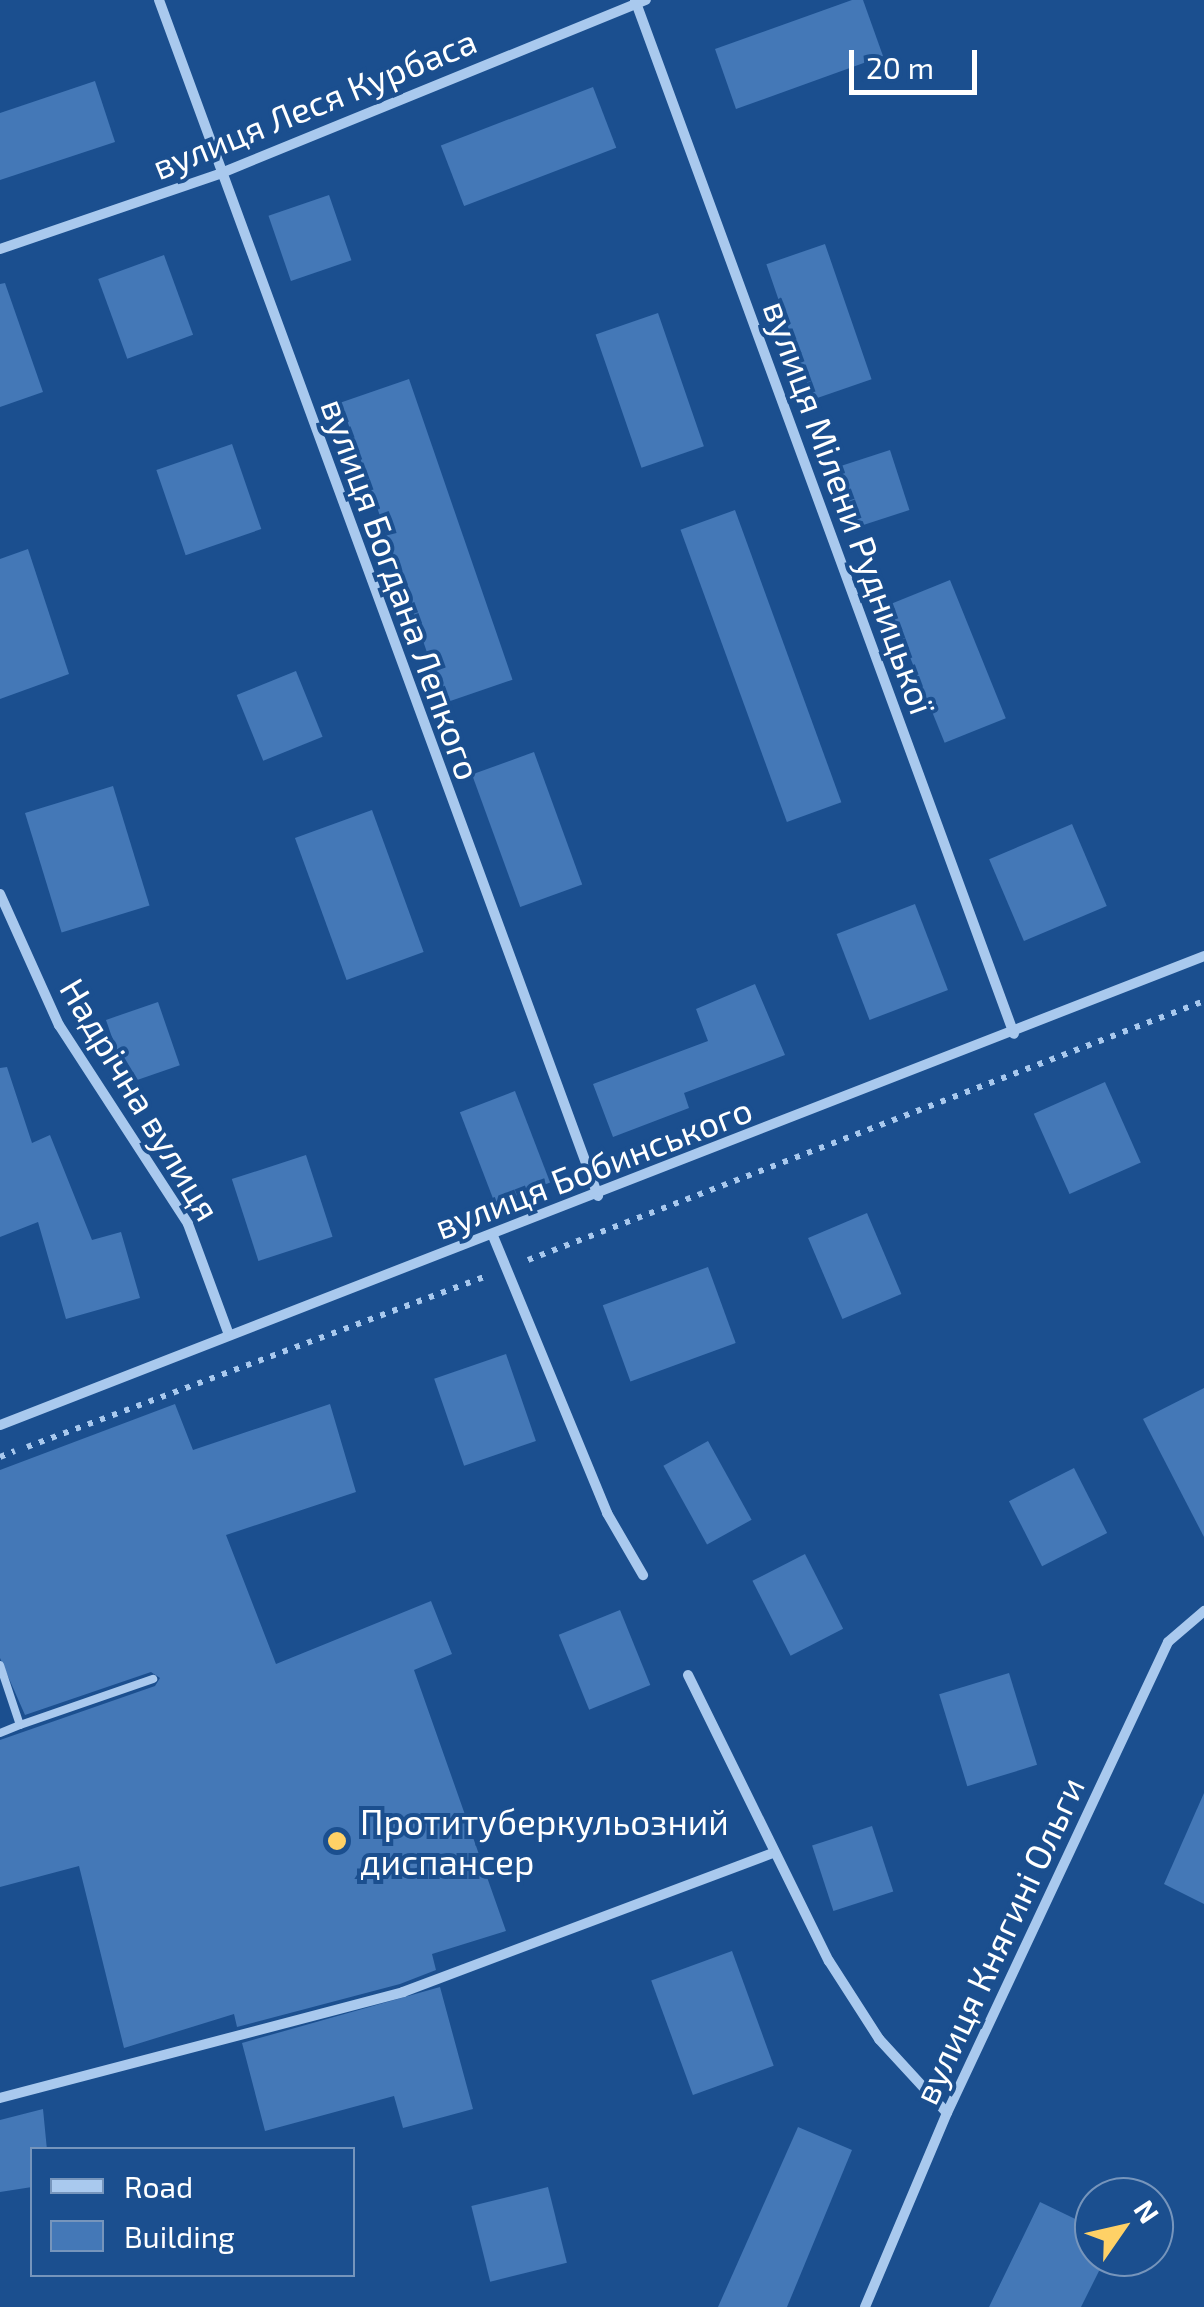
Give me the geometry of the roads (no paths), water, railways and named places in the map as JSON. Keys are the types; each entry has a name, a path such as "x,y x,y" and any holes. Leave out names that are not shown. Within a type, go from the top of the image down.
{"street":[{"name":"вулиця Богдана Лепкого","path":"159,0 219,174 598,1196"},
{"name":"вулиця Леся Курбаса","path":"0,250 219,174 639,1"},
{"name":"вулиця Мілени Рудницької","path":"639,1 1014,1034"},
{"name":"Надрічна вулиця","path":"0,894 58,1026 188,1224 228,1334"},
{"name":"вулиця Бобинського","path":"0,1425 1014,1034 1204,956"},
{"path":"493,1236 607,1513 643,1575"},
{"name":"вулиця Княгині Ольги","path":"865,2307 946,2113 1168,1642 1204,1611"},
{"path":"688,1675 772,1852 878,2039 946,2113"},
{"path":"0,2098 403,1992 772,1852"}],"lane":[{"path":"0,1665 20,1724"},
{"path":"0,1733 153,1679"}],"place":[{"name":"Протитуберкульозний диспансер","path":"337,1841"}]}
